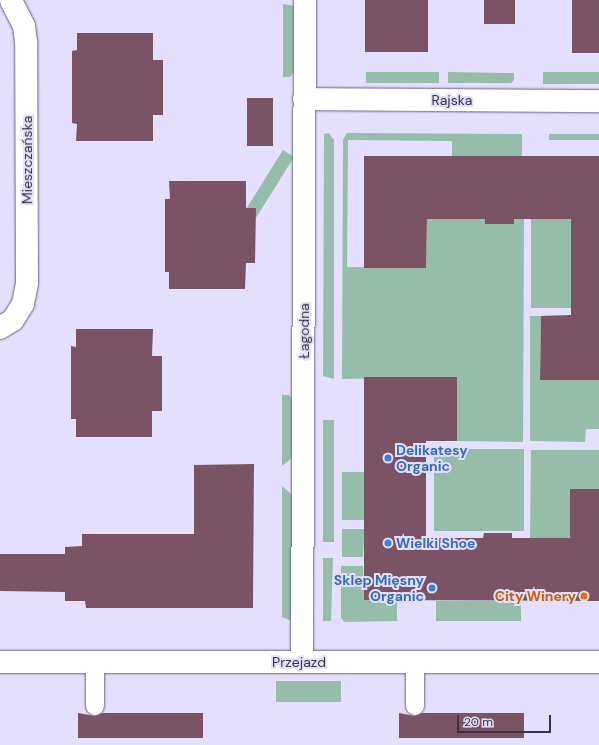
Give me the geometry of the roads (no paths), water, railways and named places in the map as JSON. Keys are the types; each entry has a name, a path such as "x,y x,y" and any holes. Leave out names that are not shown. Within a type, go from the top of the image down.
{"street":[{"name":"Mieszczańska","path":"6,324 23,304 27,283 26,50 24,26 11,0"},
{"name":"Łagodna","path":"302,662 305,0"},
{"name":"Rajska","path":"304,99 599,101"},
{"name":"Przejazd","path":"0,662 599,662"}],"lane":[{"path":"415,662 415,706"},
{"path":"94,706 95,663"}],"place":[{"name":"Delikatesy Organic","path":"388,458"},
{"name":"Wielki Shoe","path":"388,543"},
{"name":"Sklep Mięsny Organic","path":"432,588"},
{"name":"City Winery","path":"584,596"}]}
